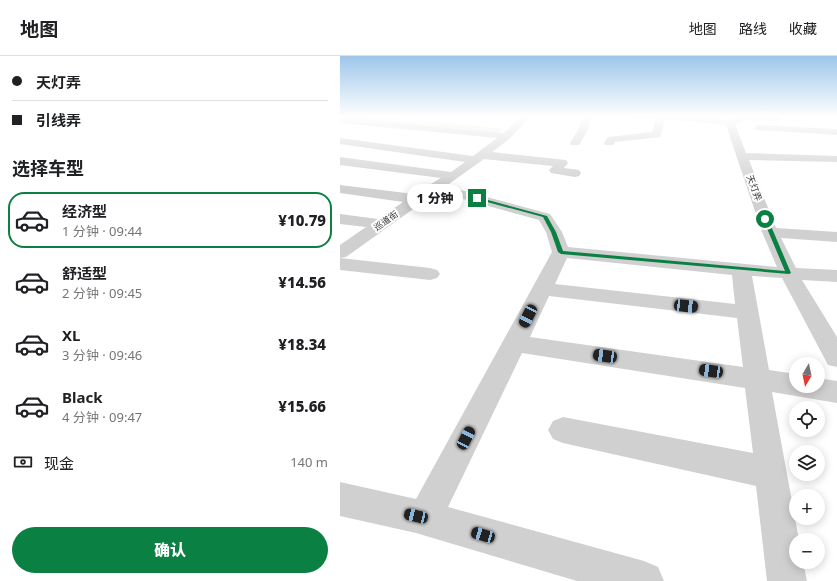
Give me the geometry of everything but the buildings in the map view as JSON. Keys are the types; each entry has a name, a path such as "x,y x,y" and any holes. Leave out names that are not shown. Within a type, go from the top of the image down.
{"street":[{"path":"340,170 398,140"},
{"name":"巡道街","path":"340,254 416,199 454,176 500,140"},
{"name":"天灯弄","path":"738,140 770,232 789,273 837,358"},
{"path":"806,140 820,159"},
{"path":"340,141 479,157 562,163 555,170 574,173"},
{"path":"743,156 837,159"},
{"path":"340,161 454,176"},
{"path":"425,518 561,252 554,232 545,216 436,188"},
{"path":"340,189 416,199"},
{"path":"340,219 382,224"},
{"path":"770,232 837,237"},
{"path":"561,252 741,270 837,276"},
{"path":"340,264 430,274"},
{"path":"741,270 787,581"},
{"path":"542,289 747,312"},
{"path":"514,343 789,384"},
{"path":"825,390 837,392"},
{"path":"563,430 771,473"},
{"path":"340,499 425,518 644,581"}],"route":[{"path":"477,198 545,216 554,232 561,252 741,270 789,273 765,219"}]}
